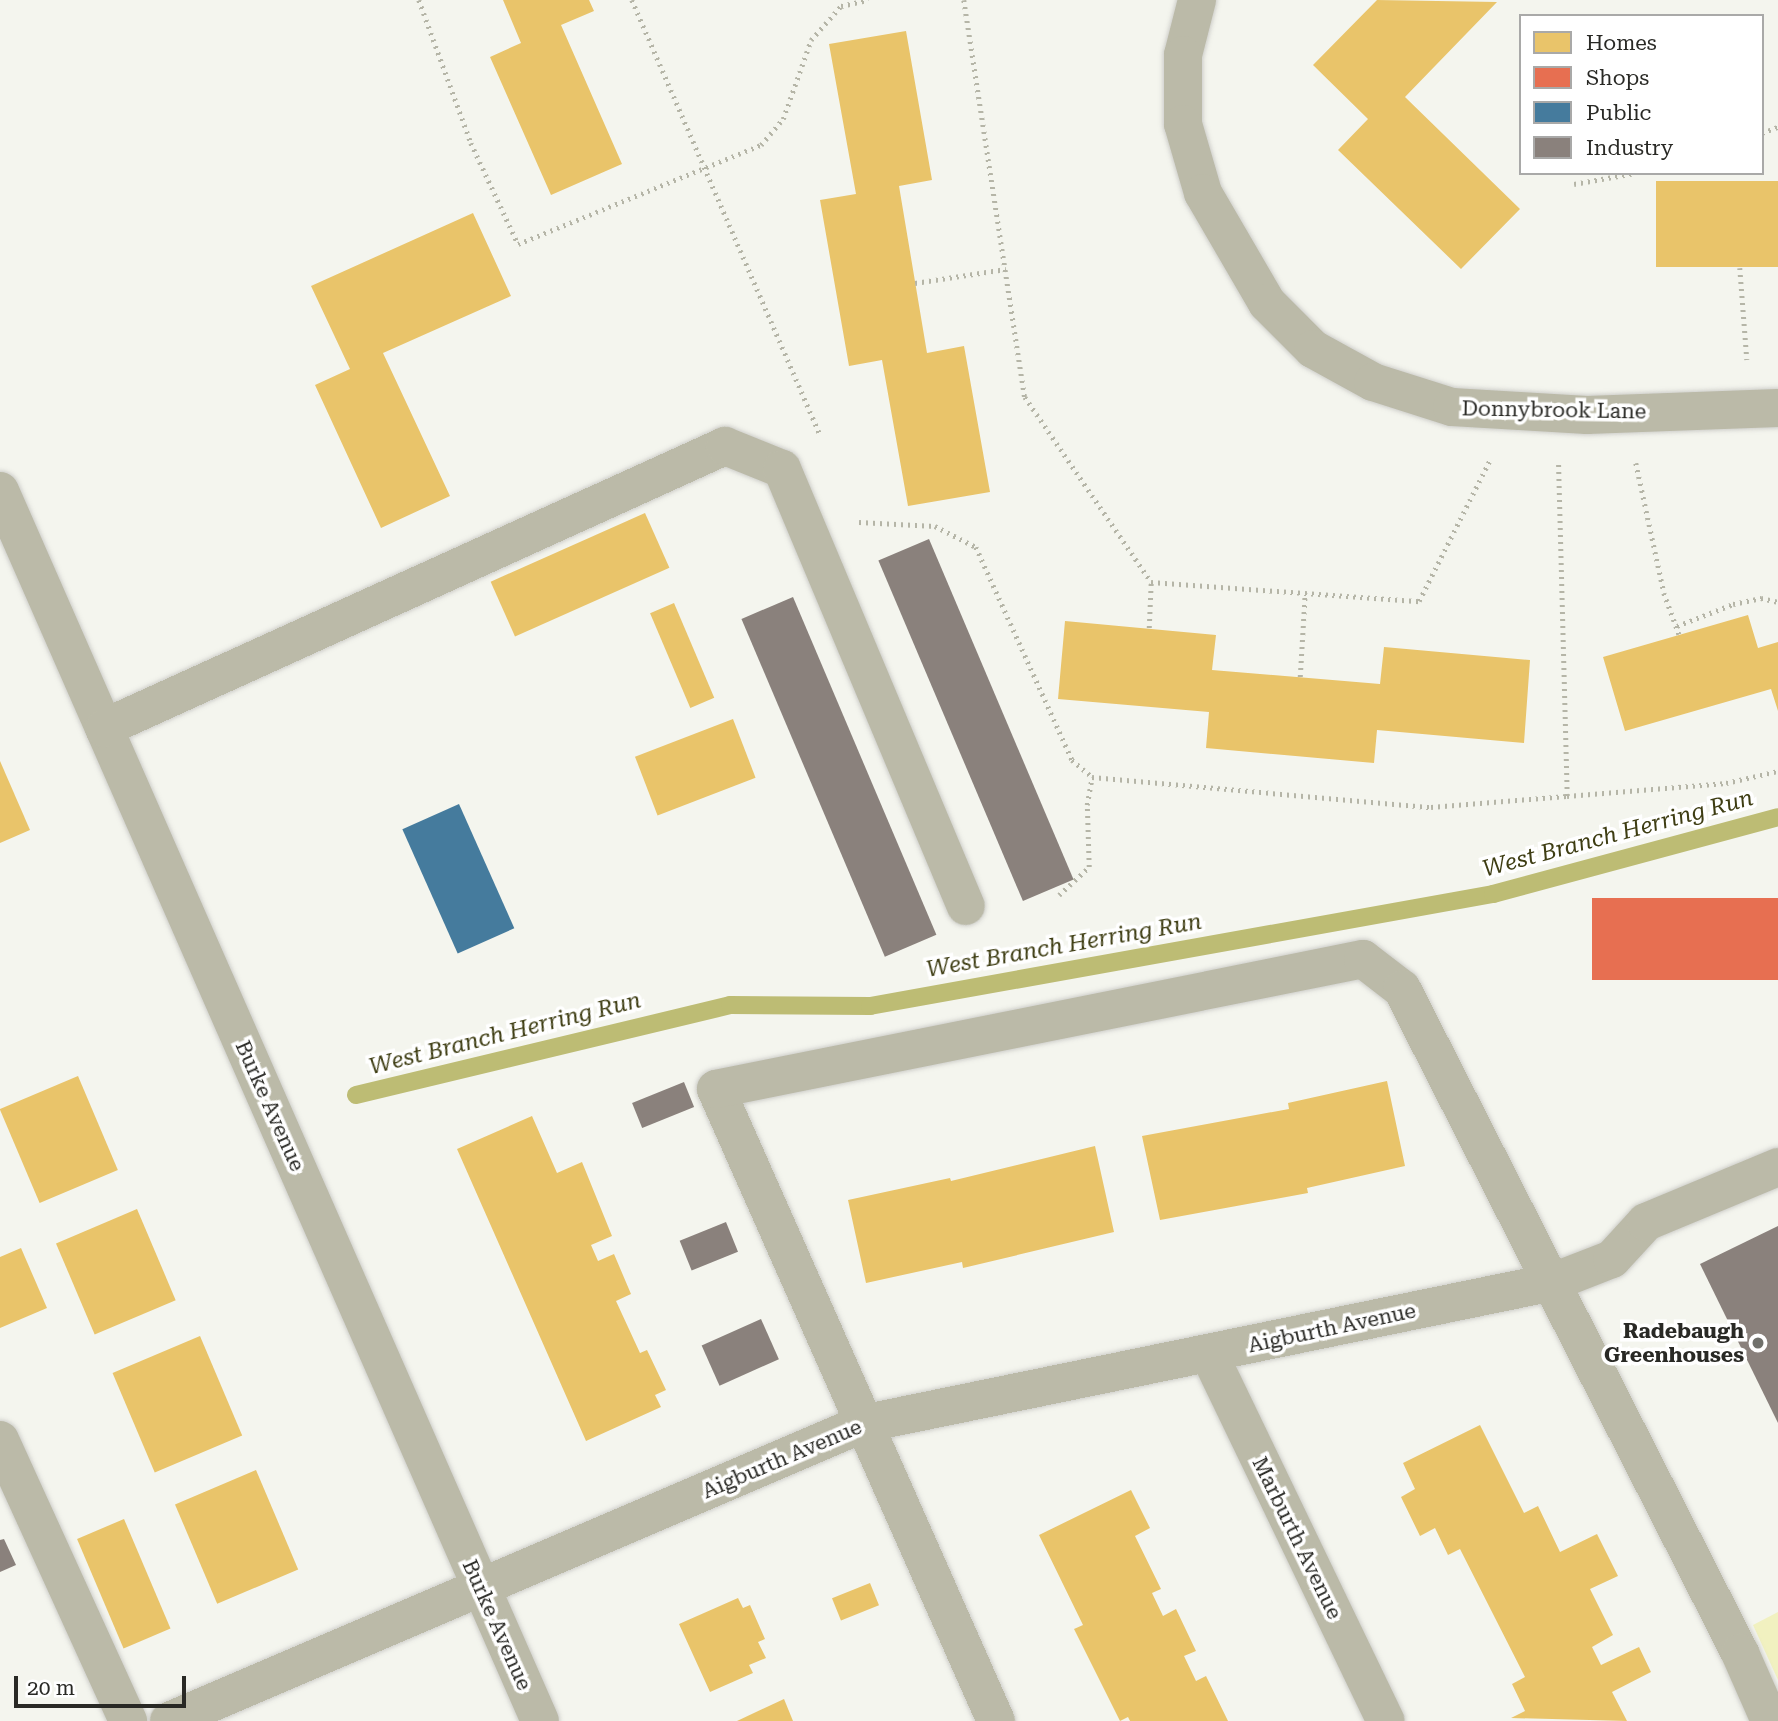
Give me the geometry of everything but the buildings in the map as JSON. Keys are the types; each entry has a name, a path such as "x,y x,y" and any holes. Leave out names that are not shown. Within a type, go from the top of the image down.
{"street":[{"name":"Donnybrook Lane","path":"1197,0 1183,55 1183,124 1203,192 1267,303 1313,349 1373,382 1452,407 1556,413 1764,409"},
{"path":"104,728 725,446 782,469 966,906"},
{"name":"Burke Avenue","path":"0,491 540,1721"},
{"path":"996,1721 862,1424 716,1089 1363,959 1402,989 1553,1282 1770,1721"},
{"name":"Aigburth Avenue","path":"169,1721 862,1424 1553,1282 1612,1259 1646,1222 1778,1167"},
{"name":"Marburth Avenue","path":"1209,1354 1386,1721"},
{"path":"0,1440 128,1721"}],"path":[{"path":"419,0 471,143 519,244 761,145 783,119 811,40 841,6 868,0"},
{"path":"632,0 823,442"},
{"path":"964,0 1025,397 1151,582 1149,628"},
{"path":"1574,184 1624,175"},
{"path":"1740,268 1764,409"},
{"path":"915,283 1006,269"},
{"path":"1151,582 1419,601 1515,411"},
{"path":"1556,413 1567,796"},
{"path":"1630,413 1637,479 1679,634"},
{"path":"810,534 858,522 935,526 976,547 1072,760 1092,777 1431,807 1726,783 1778,771"},
{"path":"1300,677 1305,593"},
{"path":"1677,626 1733,604 1761,597 1778,602"},
{"path":"1059,895 1089,867 1087,805 1092,777"}],"green space":[{"path":"1778,1612 1778,1680 1753,1625"}],"waterway":[{"name":"West Branch Herring Run","path":"356,1095 730,1005 870,1006 1493,894 1778,817"}],"place":[{"name":"Radebaugh Greenhouses","path":"1758,1343"}]}
